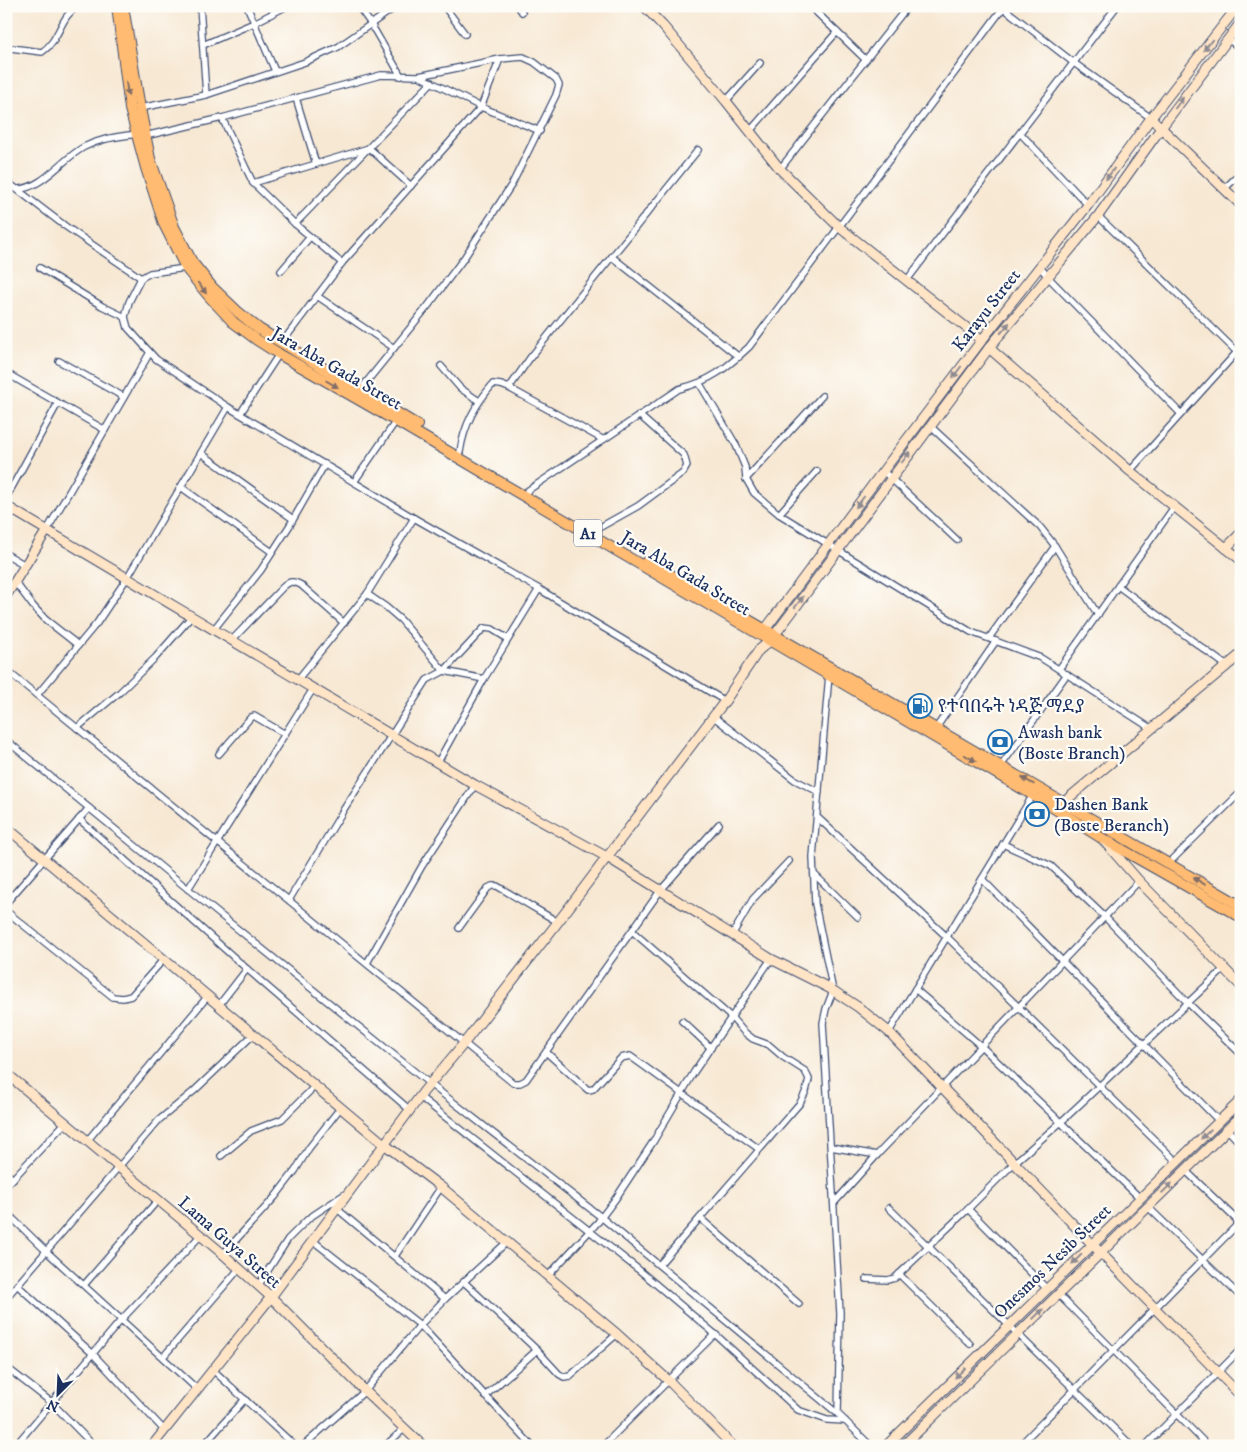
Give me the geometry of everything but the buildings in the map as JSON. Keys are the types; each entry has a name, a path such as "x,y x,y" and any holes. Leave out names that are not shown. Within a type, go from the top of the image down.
{"main road":[{"name":"Jara Aba Gada Street","path":"117,6 130,110 174,227 192,262 212,287 280,349 396,421 768,635 936,728 1241,906"},
{"name":"Jara Aba Gada Street","path":"124,6 140,108 141,135 164,224 186,268 233,322 257,340 280,349 360,390 460,452 595,530 830,675 1033,795 1100,837 1241,917"}],"street":[{"path":"6,49 42,52 48,48 57,35 70,11 78,6"},
{"path":"200,6 206,95"},
{"path":"247,6 275,71"},
{"path":"203,45 254,23 287,6"},
{"path":"358,6 371,24 401,76"},
{"path":"140,108 206,95 305,62 338,47 397,6"},
{"path":"444,6 465,34"},
{"path":"644,6 726,100 780,169 839,227 982,340"},
{"path":"780,169 908,6"},
{"path":"907,280 1117,6"},
{"name":"Karayu Street","path":"768,635 829,543 882,471 1088,205 1151,118 1238,6"},
{"path":"527,491 679,389 700,384 721,372 749,347 1002,7 1074,63 1151,118 1241,205"},
{"path":"813,9 866,60"},
{"name":"Karayu Street","path":"768,635 838,550 989,348 1098,216 1161,128 1241,22"},
{"path":"750,131 837,32"},
{"path":"1228,39 1241,49"},
{"path":"17,190 24,190 37,184 66,159 97,140 141,135 222,118 381,75 419,76 500,59 524,57 534,62 556,78 559,85 540,131 512,184 464,258 360,390"},
{"path":"240,414 280,349 342,263 482,107 500,59"},
{"path":"726,100 760,63"},
{"path":"419,76 482,107 540,131"},
{"path":"295,224 432,82"},
{"path":"296,98 316,164"},
{"path":"222,118 253,183 295,224 342,263"},
{"path":"1020,134 1088,205"},
{"path":"369,148 412,186"},
{"path":"253,183 369,148"},
{"path":"509,388 530,358 698,150"},
{"path":"1224,189 1241,173"},
{"path":"6,181 65,226 142,278"},
{"path":"1098,216 1239,354 1181,414 1130,471"},
{"path":"280,271 310,237"},
{"path":"612,257 739,357"},
{"path":"1040,267 1181,414"},
{"path":"40,268 102,306 125,317"},
{"path":"186,268 150,273 142,278 129,302 125,317 128,328 149,354 228,407 414,518 539,589 725,701"},
{"path":"317,296 394,348"},
{"path":"989,348 1130,471 1241,560"},
{"path":"6,596 47,530 149,354"},
{"path":"59,361 124,398"},
{"path":"441,366 460,388 479,401"},
{"path":"6,373 105,430"},
{"path":"460,452 462,436 470,417 479,401 493,384 509,388 602,439"},
{"path":"700,384 736,445 745,467 746,479 754,494 779,514 972,632 1041,658 1152,728"},
{"path":"746,479 822,396"},
{"path":"6,498 58,403"},
{"path":"37,695 97,622 127,578 228,407"},
{"path":"595,530 638,506 683,473 687,466 684,455 639,415"},
{"path":"354,482 396,421"},
{"path":"930,426 1040,527 1055,546 1098,614"},
{"path":"201,453 294,519"},
{"path":"214,629 261,570 294,519 325,464"},
{"path":"779,514 817,471"},
{"path":"882,471 957,540"},
{"path":"180,486 272,552"},
{"path":"6,506 475,785 607,857 771,959 831,990 858,1007 889,1032 1241,1396"},
{"path":"1059,669 1174,507"},
{"path":"298,679 367,594 414,518"},
{"path":"1226,548 1241,533"},
{"path":"989,638 1055,546"},
{"path":"6,554 25,565"},
{"path":"232,640 288,582 294,581 344,622"},
{"path":"15,582 32,606 46,620 78,645"},
{"path":"1118,586 1227,666"},
{"path":"438,762 484,680 539,589"},
{"path":"367,594 386,607 400,620 444,671 484,680"},
{"path":"77,728 120,692 150,663 192,616"},
{"path":"289,900 427,680 444,671 484,628 492,629 508,639"},
{"path":"156,1444 164,1430 271,1297 420,1096 465,1042 714,717 768,635"},
{"path":"936,728 996,641"},
{"path":"1064,802 1241,654"},
{"path":"6,670 513,1083 520,1083 526,1080 660,891 719,824"},
{"path":"1001,766 1067,674"},
{"path":"830,675 813,857 815,904 831,990 824,1023 840,1312 838,1414"},
{"path":"188,889 313,688"},
{"path":"219,754 251,717 254,716 284,734"},
{"path":"714,717 795,780 819,792"},
{"path":"6,740 430,1084 601,1218 838,1414 872,1446"},
{"path":"367,963 422,866 475,785"},
{"path":"1169,863 1241,792"},
{"path":"889,1032 1033,795"},
{"path":"6,903 89,808"},
{"path":"817,817 947,937 1177,1162"},
{"path":"79,819 247,969 410,1110"},
{"path":"6,827 384,1144 441,1187 547,1277 618,1334 669,1380 733,1446"},
{"path":"1100,837 1139,881 1241,986"},
{"path":"1003,844 1051,866 1105,917 1188,1003 1241,1054"},
{"path":"732,935 754,899 789,861"},
{"path":"814,874 858,917"},
{"path":"982,879 1219,1121"},
{"path":"834,1203 1139,881"},
{"path":"459,928 488,888 492,886 497,886 558,922"},
{"path":"6,911 114,997 123,998 131,996 164,959"},
{"path":"632,931 731,1017 749,1036 769,1045 783,1057 805,1071 809,1079 800,1103 659,1266"},
{"path":"547,1277 601,1218 616,1198 731,1017 771,959"},
{"path":"219,1005 247,969"},
{"path":"867,1279 888,1280 895,1278 1014,1163 1061,1122 1224,969"},
{"path":"915,989 981,1046 1140,1198"},
{"path":"87,1141 208,996"},
{"path":"682,1021 711,1048"},
{"path":"6,1298 159,1120 194,1091 254,1034"},
{"path":"546,1052 588,1090 593,1090 621,1058 630,1056 759,1149"},
{"name":"Lama Guya Street","path":"6,1073 223,1254 271,1297 365,1392 423,1446"},
{"path":"221,1156 251,1131 282,1119 315,1086"},
{"path":"420,1096 590,1230 715,1334 798,1410 827,1420 845,1421"},
{"name":"Onesmos Nesib Street","path":"886,1446 1241,1100"},
{"path":"223,1254 275,1197 295,1171 309,1148 341,1107"},
{"name":"Onesmos Nesib Street","path":"903,1446 1241,1116"},
{"path":"6,1186 65,1123"},
{"path":"1227,1129 1241,1144"},
{"path":"831,1147 877,1156"},
{"path":"1019,1446 1240,1223 1185,1170"},
{"path":"6,1173 13,1179"},
{"path":"395,1256 441,1187"},
{"path":"258,1286 288,1239 309,1218 349,1191"},
{"path":"84,1285 158,1200"},
{"path":"1148,1207 1241,1297"},
{"path":"336,1208 445,1299"},
{"path":"889,1208 1132,1446"},
{"path":"968,1209 1047,1289"},
{"path":"6,1212 197,1389"},
{"path":"700,1218 799,1304"},
{"path":"16,1446 92,1353 201,1235"},
{"path":"312,1240 420,1325 532,1446"},
{"path":"303,1446 365,1392 420,1325 445,1299 507,1242"},
{"path":"163,1357 239,1269"},
{"path":"899,1274 970,1344"},
{"path":"464,1282 537,1350 559,1374 570,1376 618,1334"},
{"path":"17,1285 92,1353 164,1430"},
{"path":"1058,1294 1208,1446"},
{"path":"603,1446 715,1334"},
{"path":"1145,1446 1241,1349"},
{"path":"485,1396 537,1350"},
{"path":"6,1376 8,1369 51,1402 94,1446"},
{"path":"212,1369 295,1446"},
{"path":"203,1446 245,1399"},
{"path":"385,1446 405,1428"}],"place":[{"name":"የተባበሩት ነዳጅ ማደያ","path":"920,706"},
{"name":"Awash bank (Boste Branch)","path":"1000,742"},
{"name":"Dashen Bank (Boste Beranch)","path":"1037,814"}]}
